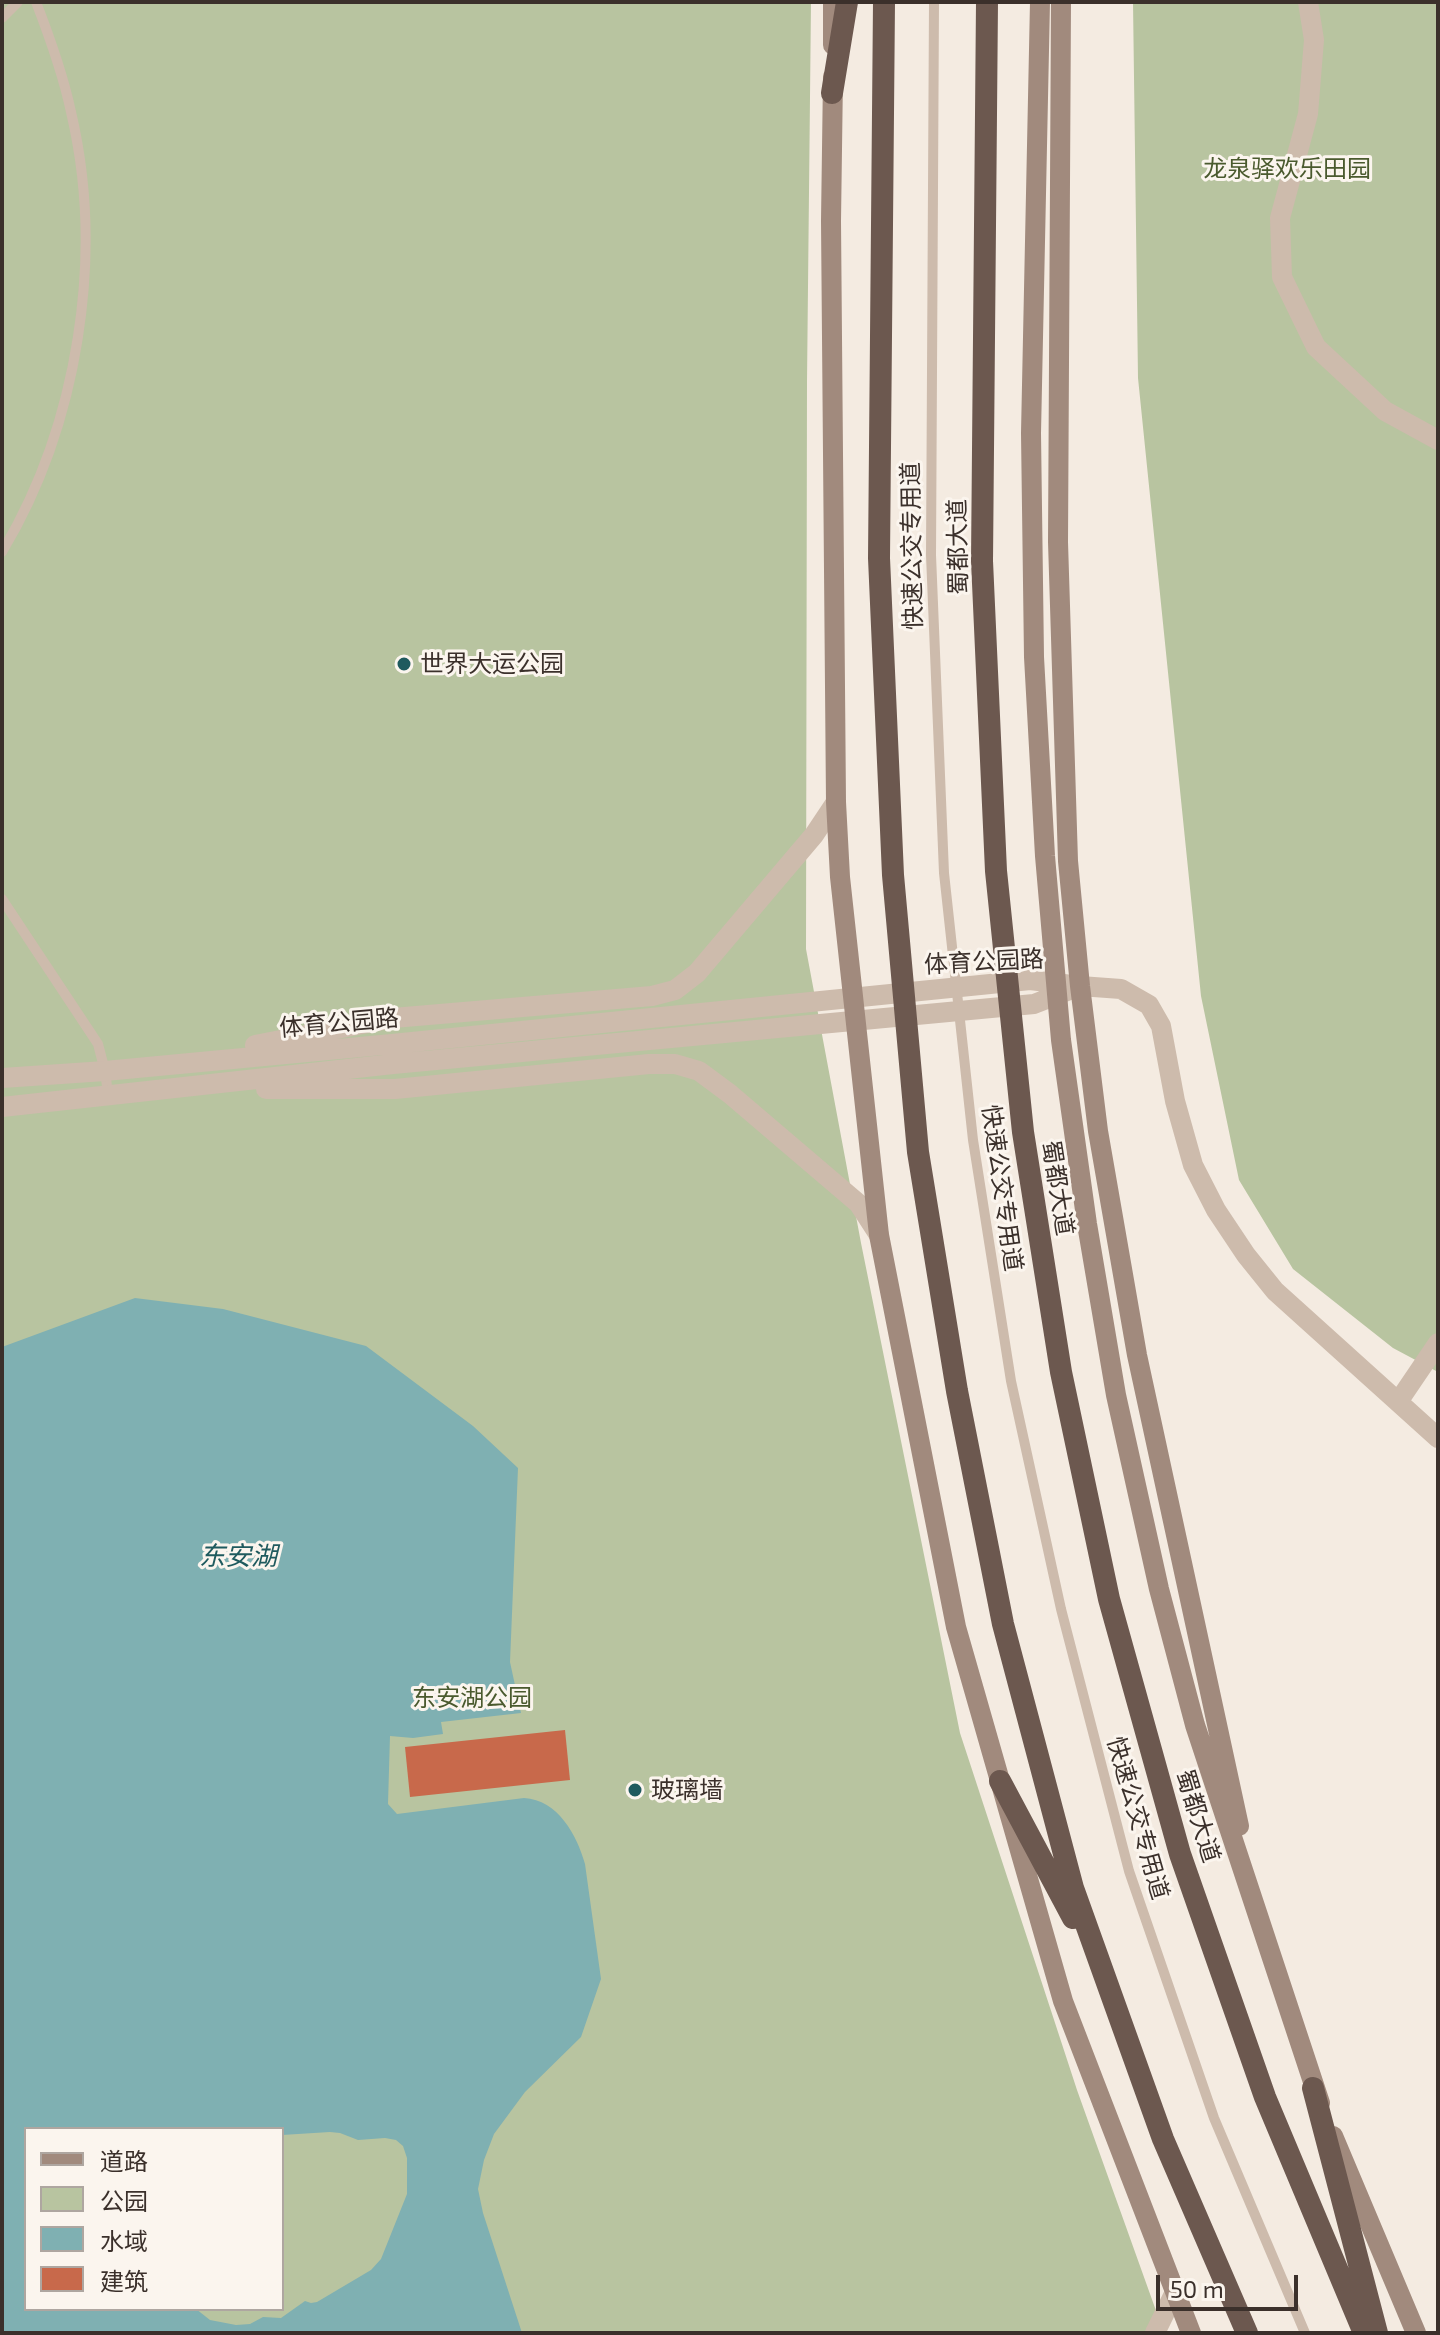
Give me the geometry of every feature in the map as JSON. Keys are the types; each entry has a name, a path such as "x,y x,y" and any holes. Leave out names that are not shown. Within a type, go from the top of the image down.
{"highway":[{"path":"832,93 847,2"},
{"path":"884,2 879,558 893,875 918,1152 957,1391 1003,1624 1073,1888 1163,2139 1247,2333"},
{"name":"蜀都大道","path":"987,2 982,561 996,871 1023,1132 1061,1372 1109,1599 1180,1854 1265,2097 1364,2333"},
{"path":"1000,1781 1108,1985"},
{"path":"1313,2088 1377,2333"}],"main road":[{"path":"833,2 831,221 836,802 840,877 879,1235 956,1627 1063,2001 1191,2333"},
{"path":"1040,2 1031,433 1034,657 1045,856 1061,1040 1087,1224 1113,1379 1159,1589 1195,1725 1313,2088 1416,2333"},
{"path":"1061,2 1058,542 1068,861 1080,986 1098,1131 1137,1355 1262,1932"}],"street":[{"path":"1308,2 1314,40 1308,114 1280,218 1282,277 1316,347 1385,411 1438,440"},
{"path":"145,1067 393,1018 652,996 675,990 697,973 814,835 836,802"},
{"name":"体育公园路","path":"2,1078 407,1043 1030,980 1080,986"},
{"name":"体育公园路","path":"2,1107 409,1063 1034,1004 1080,986"},
{"path":"1080,986 1121,989 1149,1005 1161,1026 1175,1101 1193,1165 1216,1210 1246,1255 1275,1291 1438,1438"},
{"path":"150,1090 395,1089 675,1064 699,1071 730,1094 859,1204 879,1235"},
{"path":"1398,1402 1438,1343"},
{"path":"1155,2333 1175,2292"}],"lane":[{"path":"2,18 18,2"},
{"path":"2,552 45,463 66,395 80,326 85,255 83,184 72,114 53,45 36,2"},
{"name":"快速公交专用道","path":"934,2 931,555 944,873 973,1140 1008,1366 1061,1609 1129,1871 1214,2118 1305,2333"},
{"path":"2,899 98,1044 108,1094"}],"green space":[{"name":"东安湖公园","path":"2,2 811,2 806,949 861,1243 960,1733 1077,2090 1164,2333 2,2333"},
{"name":"龙泉驿欢乐田园","path":"1133,2 1438,2 1438,1372 1393,1348 1293,1269 1239,1180 1201,996 1138,378"}],"water":[{"name":"东安湖","path":"135,1298 223,1309 366,1346 473,1426 518,1468 510,1662 521,1713 441,1722 443,1734 413,1738 390,1736 388,1804 397,1814 524,1798 536,1800 547,1805 564,1821 577,1842 585,1864 601,1979 581,2037 525,2092 494,2134 478,2189 522,2333 2,2333 2,1347"}],"building":[{"path":"565,1730 570,1780 410,1797 405,1747"}],"place":[{"name":"世界大运公园","path":"404,664"},
{"name":"玻璃墙","path":"635,1790"}]}
